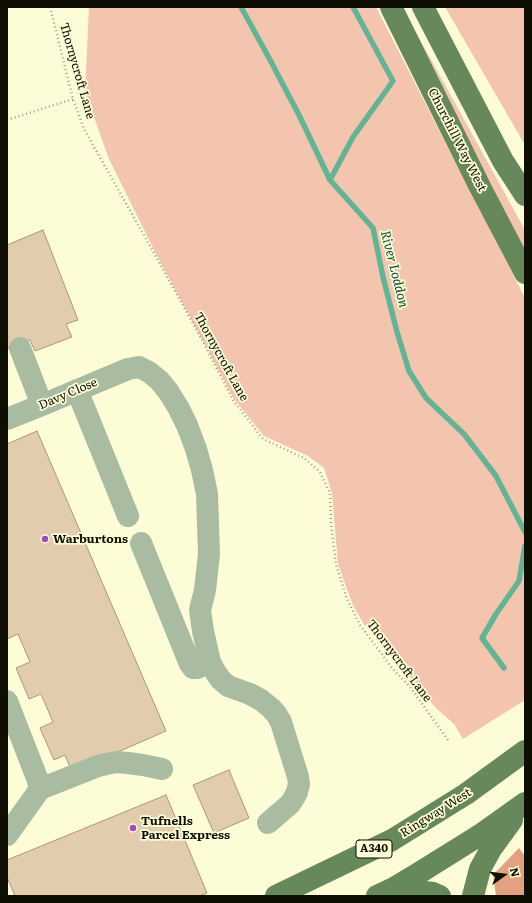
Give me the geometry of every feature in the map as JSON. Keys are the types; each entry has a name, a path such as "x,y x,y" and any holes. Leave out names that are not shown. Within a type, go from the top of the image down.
{"main road":[{"name":"Churchill Way West","path":"391,7 480,187 525,273"},
{"path":"423,7 503,161 525,195"},
{"name":"Ringway West","path":"276,896 392,840 466,794 525,751"},
{"path":"386,892 483,833 525,803"},
{"path":"474,896 480,868 491,849 525,803"},
{"path":"386,892 433,893 440,896"}],"street":[{"path":"20,348 42,405"},
{"name":"Davy Close","path":"7,418 128,369 139,367 149,372 159,380 178,407 187,425 196,449 207,494 209,554 205,590 200,610 210,662"},
{"path":"77,390 128,516"},
{"path":"141,542 190,664 193,668 197,668 210,662 221,680 228,686 250,694 261,700 271,708 281,722 299,784 297,792 290,804 268,823"},
{"path":"7,703 38,784"},
{"path":"7,836 38,784 98,766 117,762 162,769"}],"path":[{"name":"Thornycroft Lane","path":"50,7 73,99 84,129 200,336 233,400 263,439 304,458 320,472 330,493 331,523 336,564 347,599 360,625 392,668 410,687 448,740"},
{"path":"7,120 73,99"}],"shaded area":[{"path":"89,7 376,7 525,298 525,700 463,739 454,724 436,708 363,623 352,603 338,564 332,493 324,468 308,456 264,436 234,399 154,250 109,159 85,92"},
{"path":"395,7 403,7 525,230 525,259"},
{"path":"445,7 525,7 525,145"},
{"path":"519,848 525,856 525,896 496,896 493,875"}],"building":[{"path":"43,230 78,320 66,324 72,337 35,351 30,340 7,349 7,245"},
{"name":"Warburtons","path":"37,431 166,731 72,772 65,755 54,760 40,728 53,722 41,694 29,699 16,668 30,662 18,634 7,639 7,444"},
{"path":"229,770 249,818 214,833 193,785"},
{"name":"Tufnells Parcel Express","path":"166,795 207,893 199,896 15,896 7,877 7,860"}],"waterway":[{"name":"River Loddon","path":"241,7 299,115 330,180 373,228 383,277 409,371 426,398 464,434 496,476 525,532"},
{"path":"330,180 353,137 393,81 353,7"},
{"name":"River Loddon","path":"504,668 482,638 496,614 519,581 525,546"}],"place":[{"name":"Warburtons","path":"45,539"},
{"name":"Tufnells Parcel Express","path":"133,828"}]}
